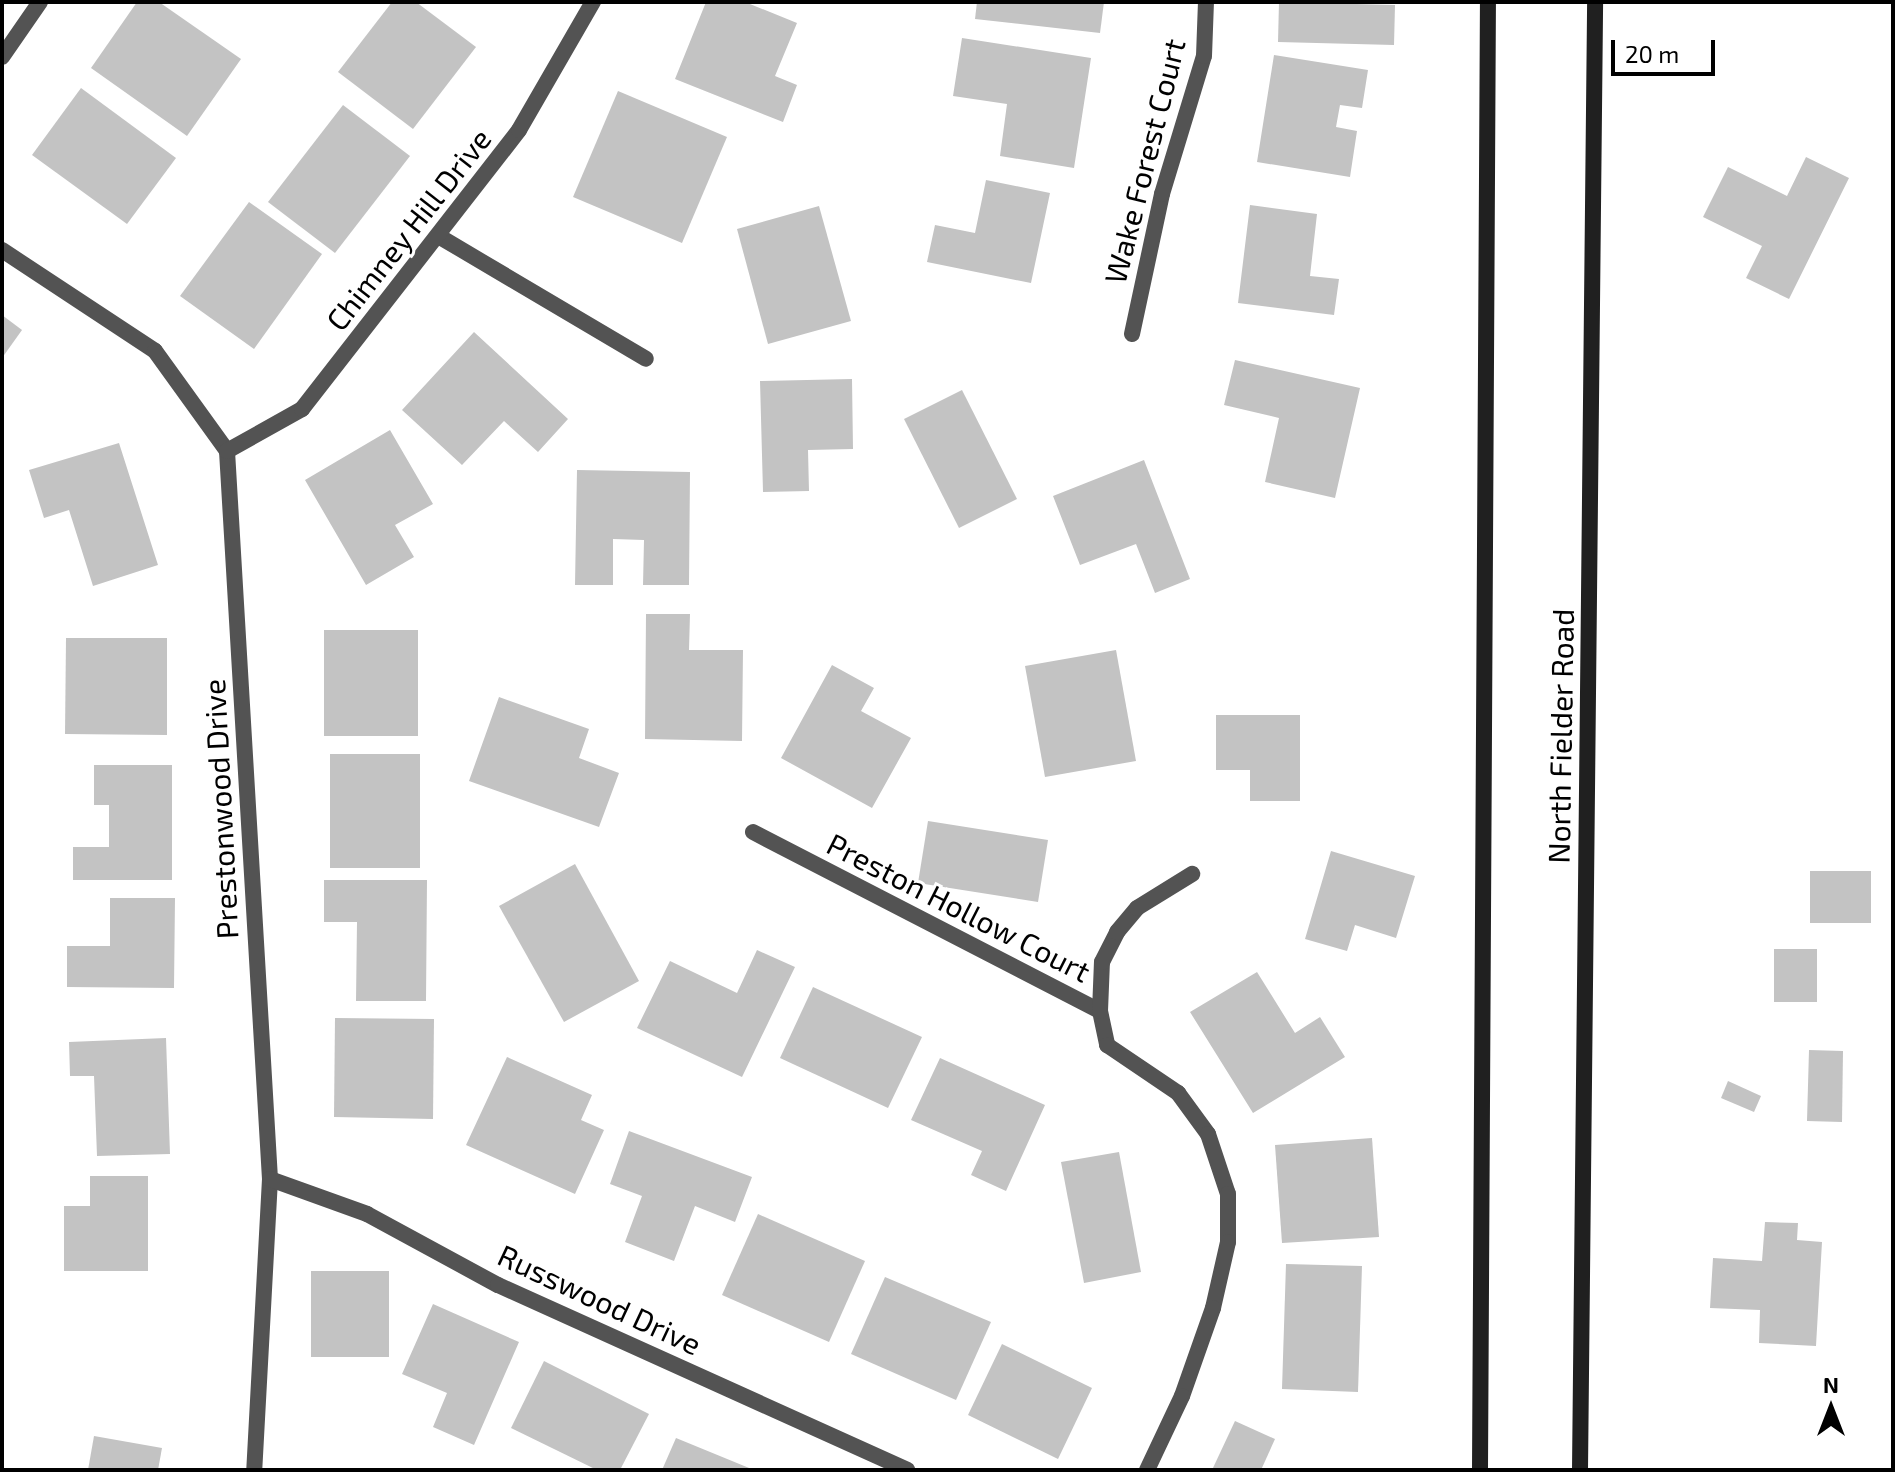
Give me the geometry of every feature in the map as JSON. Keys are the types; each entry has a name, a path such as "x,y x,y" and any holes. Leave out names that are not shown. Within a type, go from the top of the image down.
{"main road":[{"path":"1480,1470 1488,2"},
{"name":"North Fielder Road","path":"1580,1470 1595,2"}],"street":[{"path":"2,57 40,2"},
{"name":"Chimney Hill Drive","path":"227,451 302,409 440,237 519,130 593,2"},
{"name":"Wake Forest Court","path":"1132,334 1162,194 1204,56 1206,2"},
{"path":"440,237 646,359"},
{"path":"2,250 155,351 227,451"},
{"name":"Prestonwood Drive","path":"227,451 270,1179 254,1470"},
{"name":"Preston Hollow Court","path":"753,832 1100,1011 1107,1045 1178,1093 1208,1134 1228,1194 1228,1242 1213,1308 1182,1396 1147,1470"},
{"path":"1100,1011 1102,962 1117,932 1137,908 1192,874"},
{"name":"Russwood Drive","path":"270,1179 367,1214 498,1285 907,1470"}],"building":[{"path":"137,2 159,2 241,59 187,136 91,68"},
{"path":"392,2 416,2 476,47 413,129 338,72"},
{"path":"706,2 745,2 797,23 775,76 797,85 783,122 675,79"},
{"path":"977,2 1104,2 1100,33 975,19"},
{"path":"1279,2 1395,5 1394,45 1278,42"},
{"path":"962,38 1091,58 1074,168 1000,156 1007,104 953,96"},
{"path":"1274,55 1368,70 1362,108 1340,105 1336,127 1357,131 1350,177 1257,162"},
{"path":"81,88 176,158 127,224 32,155"},
{"path":"618,91 727,137 682,243 573,197"},
{"path":"343,105 410,156 335,253 268,202"},
{"path":"1806,157 1849,178 1789,299 1746,278 1762,246 1703,217 1728,167 1787,196"},
{"path":"986,180 1050,193 1031,283 927,262 935,225 975,233"},
{"path":"249,202 322,254 254,349 180,296"},
{"path":"1250,205 1317,214 1310,276 1339,279 1334,315 1238,303"},
{"path":"819,206 851,321 768,344 737,229"},
{"path":"2,315 22,330 2,358"},
{"path":"474,332 568,419 538,452 504,421 462,465 402,410"},
{"path":"1235,360 1360,388 1335,498 1265,482 1279,418 1224,405"},
{"path":"852,379 853,449 808,450 809,491 763,492 760,381"},
{"path":"962,390 1017,499 959,528 904,419"},
{"path":"390,430 433,504 395,525 414,557 366,585 305,480"},
{"path":"119,443 158,565 93,586 69,510 44,518 29,470"},
{"path":"1144,460 1190,579 1155,593 1136,544 1080,565 1053,496"},
{"path":"577,470 690,472 689,585 643,585 644,540 613,539 613,585 575,585"},
{"path":"646,614 690,614 689,650 743,650 742,741 645,739"},
{"path":"324,630 418,630 418,736 324,736"},
{"path":"66,638 167,638 167,735 65,734"},
{"path":"1116,650 1136,761 1045,777 1025,666"},
{"path":"832,665 874,688 861,711 911,738 872,808 781,758"},
{"path":"499,697 589,729 579,758 619,773 599,827 469,781"},
{"path":"1216,715 1300,715 1300,801 1250,801 1250,770 1216,770"},
{"path":"330,754 420,754 420,868 330,868"},
{"path":"94,765 172,765 172,880 73,880 73,847 109,847 109,805 94,805"},
{"path":"928,821 1048,840 1038,902 918,883"},
{"path":"1331,851 1415,876 1396,938 1355,925 1347,951 1305,939"},
{"path":"575,864 639,981 564,1022 499,906"},
{"path":"1810,871 1871,871 1871,923 1810,923"},
{"path":"324,880 427,880 426,1001 356,1001 357,922 324,922"},
{"path":"110,898 175,898 174,988 67,987 67,946 110,946"},
{"path":"1774,949 1817,949 1817,1002 1774,1002"},
{"path":"757,950 795,967 742,1077 637,1028 670,961 737,993"},
{"path":"1257,972 1295,1033 1320,1017 1345,1057 1253,1113 1190,1012"},
{"path":"813,987 922,1037 888,1108 780,1058"},
{"path":"335,1018 434,1019 433,1119 334,1117"},
{"path":"166,1038 170,1154 97,1156 94,1076 70,1076 69,1042"},
{"path":"1809,1050 1843,1051 1842,1122 1807,1121"},
{"path":"507,1057 592,1095 581,1120 604,1130 575,1194 466,1145"},
{"path":"940,1058 1045,1105 1006,1191 971,1175 982,1151 911,1120"},
{"path":"1728,1081 1761,1096 1754,1112 1721,1098"},
{"path":"629,1131 752,1177 735,1222 695,1206 674,1261 625,1242 642,1196 610,1184"},
{"path":"1372,1138 1379,1237 1282,1243 1275,1145"},
{"path":"1119,1152 1141,1272 1084,1283 1061,1162"},
{"path":"90,1176 148,1176 148,1271 64,1271 64,1206 90,1206"},
{"path":"758,1214 865,1261 829,1342 722,1295"},
{"path":"1765,1222 1798,1223 1797,1240 1822,1242 1816,1346 1759,1343 1760,1310 1710,1308 1713,1258 1762,1261"},
{"path":"1286,1264 1362,1266 1358,1392 1282,1389"},
{"path":"311,1271 389,1271 389,1357 311,1357"},
{"path":"885,1277 991,1322 956,1400 851,1354"},
{"path":"433,1304 519,1342 474,1445 433,1427 447,1393 402,1374"},
{"path":"1002,1344 1092,1388 1058,1459 968,1415"},
{"path":"544,1361 649,1414 620,1470 597,1470 511,1428"},
{"path":"1235,1421 1275,1439 1261,1470 1212,1470"},
{"path":"94,1436 162,1448 158,1470 88,1470"},
{"path":"676,1438 754,1470 662,1470"}]}
